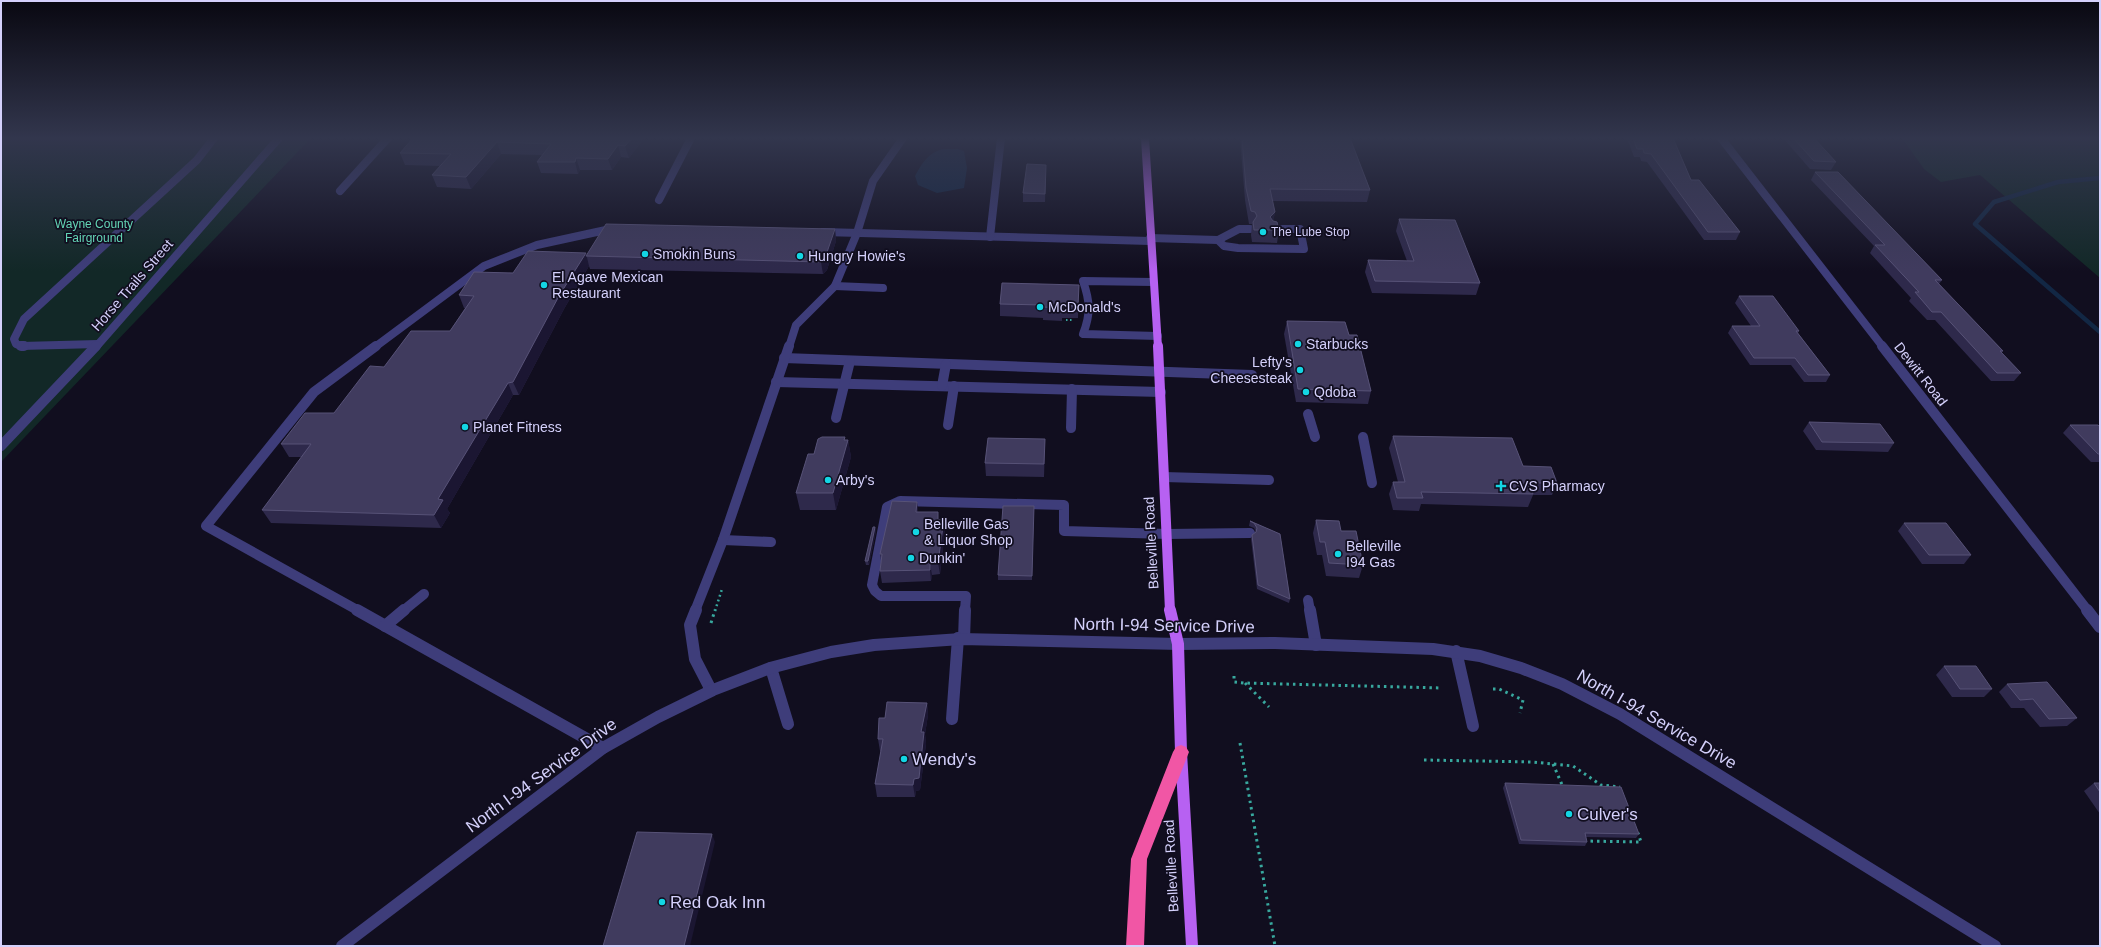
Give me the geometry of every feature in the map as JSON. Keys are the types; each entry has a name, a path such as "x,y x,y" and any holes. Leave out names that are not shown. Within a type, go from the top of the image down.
{"highway":[{"path":"1135,946 1139,859 1181,752"}],"main road":[{"name":"Belleville Road","path":"1147,182 1160,372 1170,610 1178,644 1181,752 1192,946"}],"street":[{"path":"98,344 21,346 14,339 19,326 24,319 173,182"},
{"name":"Horse Trails Street","path":"1,446 98,344 240,182"},
{"path":"340,190 347,182"},
{"path":"659,200 668,182"},
{"path":"711,690 695,659 690,625 723,540 796,325 835,286 857,233 873,182"},
{"path":"990,237 997,182"},
{"name":"Dewitt Road","path":"1755,182 2100,627"},
{"path":"603,748 206,526 314,392 484,266 537,245 614,228 622,228"},
{"path":"810,232 1150,240 1218,240 1240,229 1250,232"},
{"path":"1218,240 1224,246 1238,248 1304,249 1300,229 1275,232"},
{"path":"1153,282 1083,281 1091,306 1089,319 1082,334 1158,336"},
{"path":"835,286 883,288"},
{"path":"784,358 1111,369 1252,376"},
{"path":"836,418 850,360"},
{"path":"942,386 946,364"},
{"path":"776,382 1161,392"},
{"path":"948,424 954,386"},
{"path":"1071,428 1072,389"},
{"path":"1308,414 1315,438"},
{"path":"1363,438 1372,483"},
{"path":"1164,477 1269,480"},
{"path":"952,718 966,596 881,596 875,591 872,585 887,507 900,501 1064,505 1064,530 1167,534 1250,533"},
{"path":"723,540 772,542"},
{"path":"385,626 424,594"},
{"path":"1308,600 1316,645"},
{"name":"North I-94 Service Drive","path":"342,946 603,748 646,722 711,690 771,668 833,652 877,645 961,639 1178,644 1246,643 1428,647 1456,651 1522,668 1589,696 1620,714 1995,946"},
{"path":"1456,651 1473,726"},
{"path":"771,668 788,724"}],"path":[{"path":"1066,320 1074,320"},
{"path":"1234,676 1234,682 1244,683 1442,688"},
{"path":"1244,683 1269,707"},
{"path":"1493,689 1499,689 1523,700 1520,713"},
{"path":"1240,743 1275,946"},
{"path":"1424,760 1573,766 1601,785 1621,787 1623,794"},
{"path":"1553,764 1564,790"},
{"path":"1584,841 1641,842 1636,828"}],"green space":[{"name":"Wayne County Fairground","path":"1,182 269,182 1,462"},
{"path":"1988,182 2100,182 2100,278"}],"water":[{"path":"917,182 965,182 964,188 937,193 918,185"}],"building":[{"path":"1024,182 1045,182 1045,194 1023,193"},
{"path":"1246,182 1367,182 1370,190 1270,189 1275,212 1270,217 1273,221 1277,222 1279,230 1254,230 1253,222 1257,216 1255,212 1251,211"},
{"path":"1672,182 1701,182 1740,232 1708,232"},
{"path":"1825,182 1848,182 1942,280 1935,280 2003,351 2000,351 2021,373 1997,373 1941,312 1932,312 1915,292 1919,292 1875,245 1885,245"},
{"path":"1399,219 1455,220 1480,283 1375,281 1368,260 1414,261"},
{"path":"606,224 835,229 825,258 821,262 586,256"},
{"path":"528,251 586,253 559,296 513,382 508,383 438,499 443,500 434,515 262,510 311,444 281,444 305,413 334,413 370,366 384,367 411,331 450,331 474,296 459,295 474,272 513,273"},
{"path":"1002,283 1079,285 1078,306 1062,306 1062,308 1043,307 1043,305 1000,304"},
{"path":"1739,296 1773,296 1799,331 1796,331 1830,375 1808,375 1795,358 1754,358 1732,326 1760,326"},
{"path":"1287,321 1345,322 1349,335 1357,335 1371,391 1298,389"},
{"path":"1809,422 1880,424 1894,443 1822,442"},
{"path":"2070,425 2098,425 2100,427 2100,454 2098,454"},
{"name":"CVS Pharmacy","path":"1393,436 1512,438 1523,466 1551,467 1557,483 1529,483 1533,494 1421,492 1423,498 1397,498 1393,482 1405,482"},
{"path":"822,437 845,437 844,440 848,440 833,493 796,493 808,454 814,454 818,439"},
{"path":"988,438 1045,439 1044,464 985,463"},
{"path":"892,501 917,502 916,512 938,512 938,520 944,519 938,563 930,563 930,570 880,571 882,554 880,554"},
{"path":"1003,506 1034,506 1032,576 998,575"},
{"path":"1316,520 1339,521 1341,531 1356,531 1363,565 1329,563 1325,542 1320,542"},
{"path":"1250,521 1280,534 1290,599 1258,585 1252,535 1256,532 1257,528 1254,523"},
{"path":"1904,523 1946,523 1971,555 1929,555"},
{"path":"873,527 875,527 868,561 865,561"},
{"path":"1944,666 1976,666 1992,689 1960,689"},
{"path":"2047,682 2077,718 2049,719 2033,699 2020,700 2007,684"},
{"name":"Wendy's","path":"887,702 927,703 921,732 924,732 919,778 914,779 913,785 875,784 883,739 878,739 879,718 885,718"},
{"name":"Culver's","path":"1505,783 1621,787 1639,834 1585,833 1587,842 1521,840"},
{"path":"2094,783 2100,783 2100,792"},
{"name":"Red Oak Inn","path":"637,832 712,834 684,946 603,946"}],"waterway":[{"path":"2057,182 1994,202 1975,224 2100,332"}],"place":[{"name":"The Lube Stop","path":"1263,232"},
{"name":"Smokin Buns","path":"645,254"},
{"name":"Hungry Howie's","path":"800,256"},
{"name":"El Agave Mexican Restaurant","path":"544,285"},
{"name":"McDonald's","path":"1040,307"},
{"name":"Starbucks","path":"1298,344"},
{"name":"Lefty's Cheesesteak","path":"1300,370"},
{"name":"Qdoba","path":"1306,392"},
{"name":"Planet Fitness","path":"465,427"},
{"name":"Arby's","path":"828,480"},
{"name":"CVS Pharmacy","path":"1501,486"},
{"name":"Belleville Gas & Liquor Shop","path":"916,532"},
{"name":"Belleville I94 Gas","path":"1338,554"},
{"name":"Dunkin'","path":"911,558"},
{"name":"Wendy's","path":"904,759"},
{"name":"Culver's","path":"1569,814"},
{"name":"Red Oak Inn","path":"662,902"}]}
